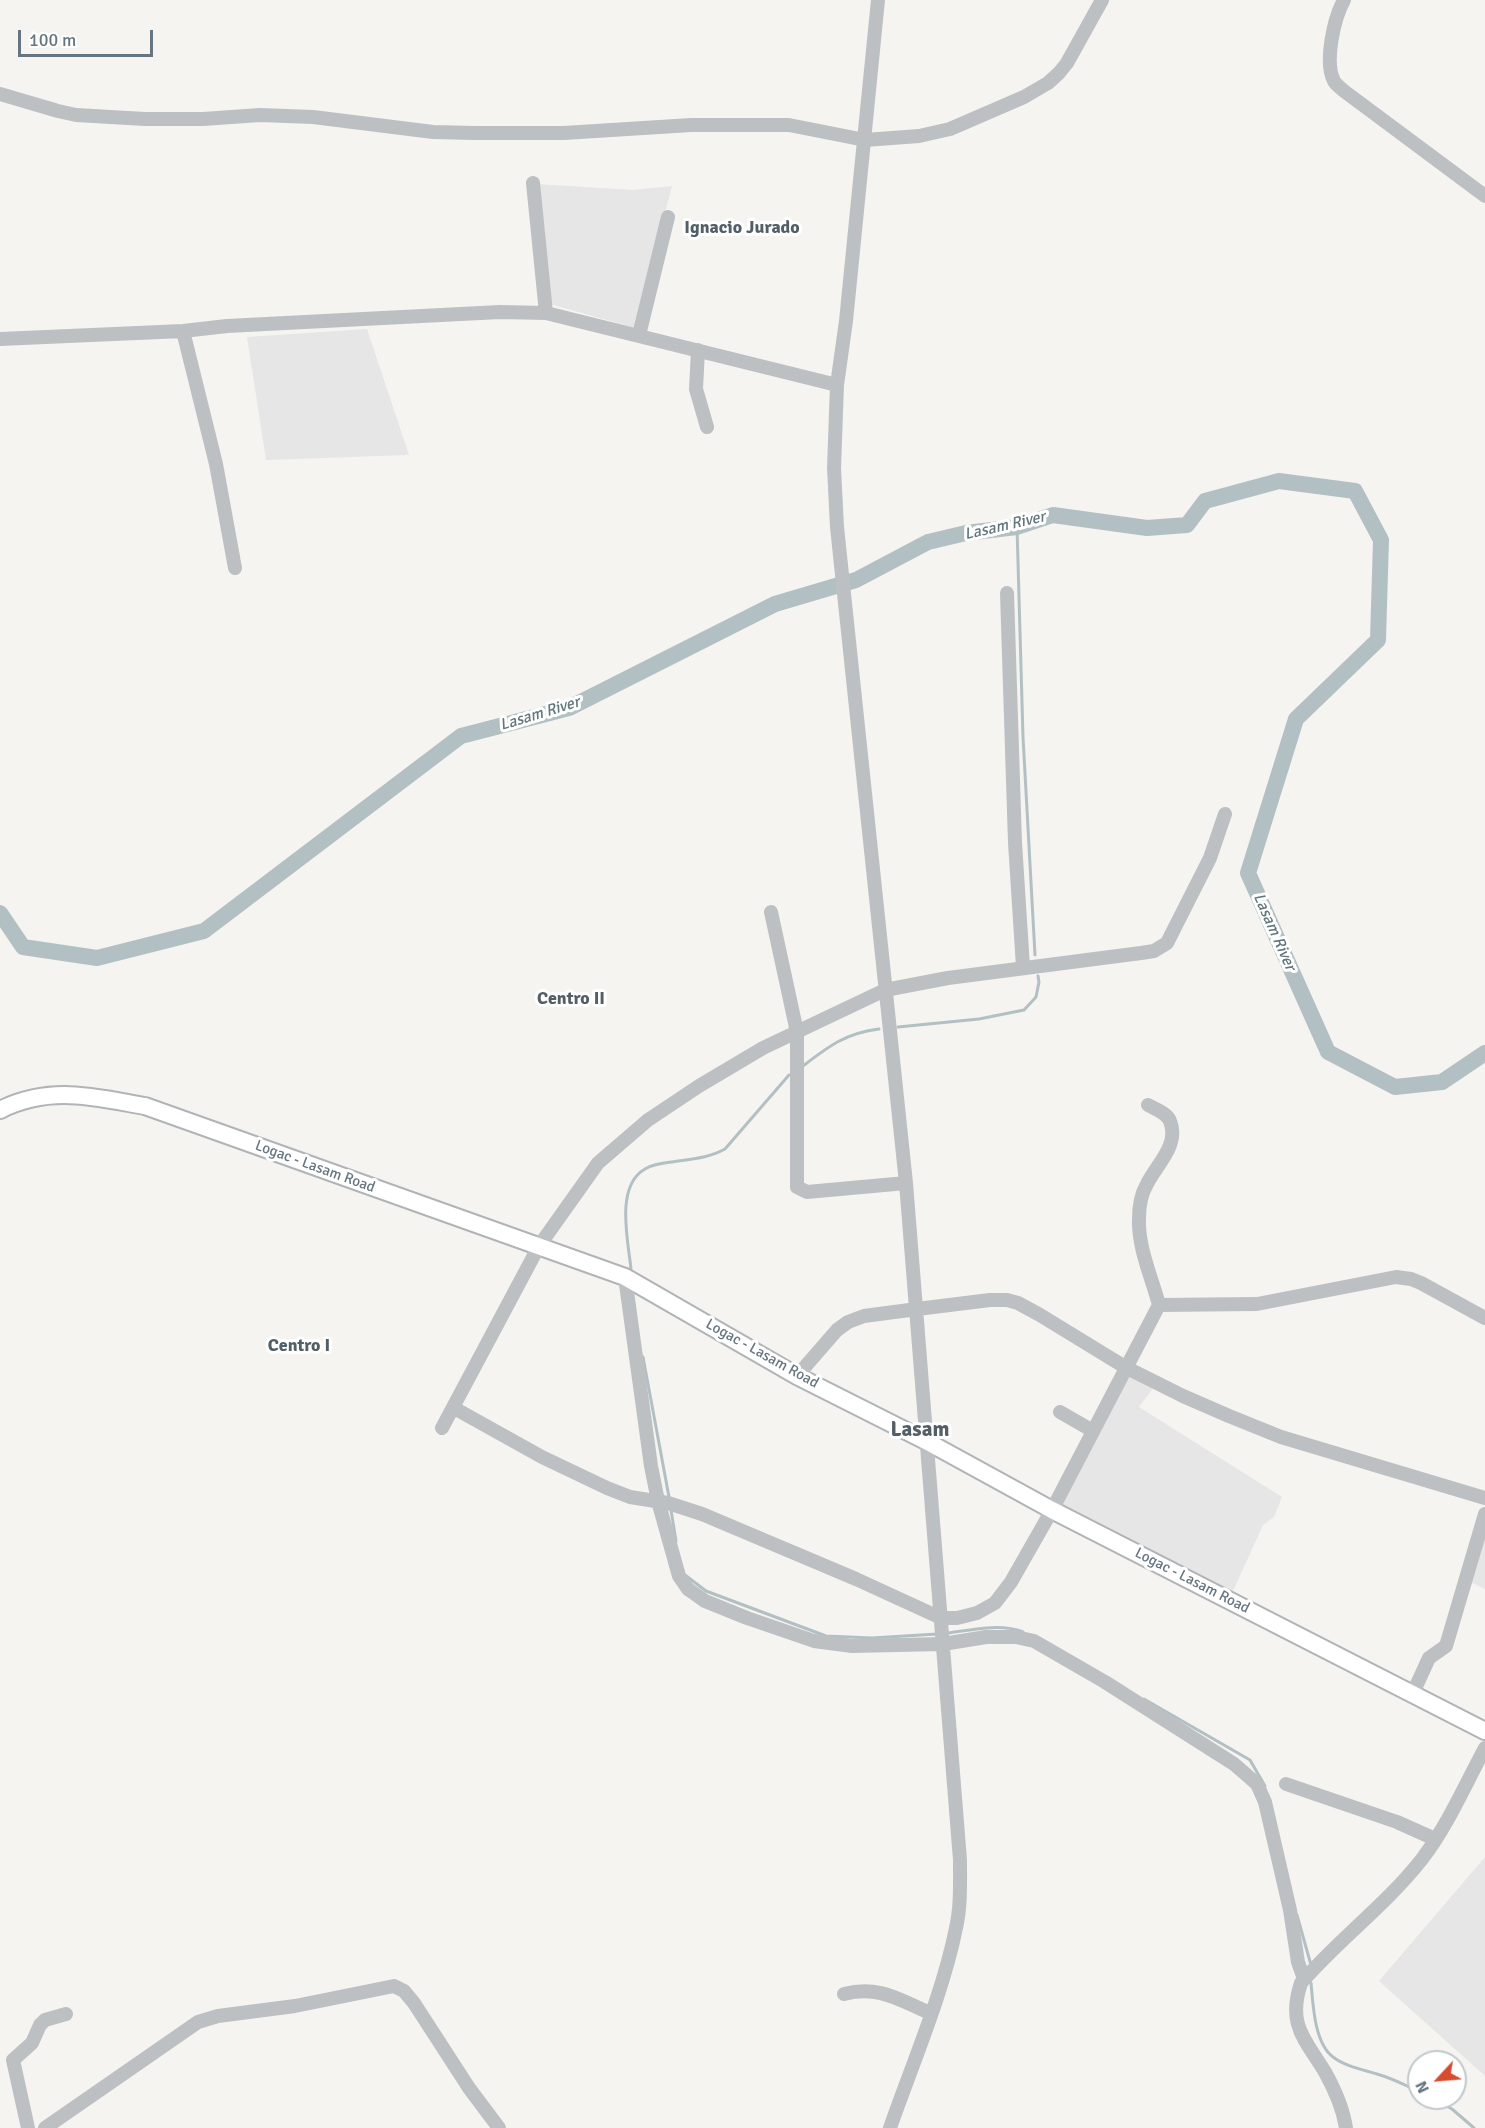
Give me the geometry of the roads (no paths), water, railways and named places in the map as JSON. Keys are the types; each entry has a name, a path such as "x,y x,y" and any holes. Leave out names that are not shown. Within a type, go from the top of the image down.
{"main road":[{"path":"0,1090 6,1107"},
{"name":"Logac - Lasam Road","path":"6,1107 44,1095 73,1095 145,1106 625,1277 798,1376 1052,1510 1485,1731"}],"street":[{"path":"879,0 846,321 837,385 834,468 848,646 906,1183 960,1860 961,1898 956,1929 890,2128"},
{"path":"0,94 58,111 146,119 313,117 433,132 474,134 564,133 691,125 779,125 865,141 919,136 950,129 1024,97 1048,83 1067,63 1102,0"},
{"path":"1344,0 1333,26 1331,63 1334,81 1344,91 1485,196"},
{"path":"533,183 546,313"},
{"path":"639,335 668,217"},
{"path":"0,339 183,331 227,326 500,312 546,313 837,385"},
{"path":"183,331 216,464 235,568"},
{"path":"698,350 696,389 707,427"},
{"path":"1007,593 1015,843 1023,967"},
{"path":"442,1428 539,1246 598,1163 648,1120 763,1048 885,990 948,978 1141,953 1161,948 1176,928 1210,858 1224,814"},
{"path":"771,912 797,1032 797,1187 807,1192 906,1183"},
{"path":"454,1408 542,1457 630,1497 658,1501 702,1514 856,1579 941,1618 957,1618 978,1613 995,1603 1011,1582 1052,1510 1159,1305 1139,1233 1139,1219 1146,1185 1168,1150 1171,1130 1170,1121 1166,1115 1148,1105"},
{"path":"625,1277 651,1466 658,1501 679,1576 688,1589 705,1601 814,1641 852,1646 943,1644 986,1637 1016,1637 1034,1641 1105,1682 1234,1764 1257,1784 1265,1802 1290,1910 1298,1962 1304,1979"},
{"path":"1159,1305 1257,1304 1396,1277 1421,1282 1485,1318"},
{"path":"798,1376 837,1330 848,1322 864,1316 990,1300 1007,1300 1033,1311 1125,1367 1182,1396 1281,1437 1485,1498"},
{"path":"1060,1412 1093,1431"},
{"path":"1412,1695 1429,1658 1446,1646 1485,1514"},
{"path":"1346,2128 1336,2093 1299,2031 1296,1998 1301,1983 1399,1885 1435,1839 1485,1748"},
{"path":"1286,1785 1397,1822 1435,1839"},
{"path":"45,2128 198,2022 218,2016 295,2006 394,1986 404,1991 414,2002 469,2088 499,2128"},
{"path":"844,1994 858,1990 878,1991 930,2013"},
{"path":"28,2128 13,2060 32,2043 40,2025 45,2020 66,2014"}],"waterway":[{"name":"Lasam River","path":"0,913 23,947 97,958 204,931 461,736 569,708 775,604 856,580 928,542 966,533 1017,527 1053,515 1147,528 1187,525 1205,501 1279,481 1355,491 1381,540 1378,640 1296,719 1248,873 1328,1052 1395,1087 1442,1082 1485,1053"},
{"path":"1017,527 1023,737 1035,955"},
{"path":"898,1027 979,1019 1024,1010 1036,997 1038,976"},
{"path":"803,1066 847,1037 879,1029"},
{"path":"631,1269 626,1214 630,1188 636,1177 645,1169 655,1165 706,1156 725,1149 789,1075"},
{"path":"643,1357 669,1497"},
{"path":"671,1510 676,1541"},
{"path":"685,1575 706,1591 826,1636 872,1638 937,1634"},
{"path":"948,1633 996,1628 1023,1632"},
{"path":"1144,1699 1250,1760 1265,1786"},
{"path":"1297,1915 1311,1965"},
{"path":"1311,1983 1318,2033 1327,2051 1350,2066 1407,2086"},
{"path":"1453,2110 1474,2128"}],"district":[{"name":"Ignacio Jurado","path":"742,228"},
{"name":"Centro II","path":"571,999"},
{"name":"Centro I","path":"299,1346"},
{"name":"Lasam","path":"920,1430"}]}
